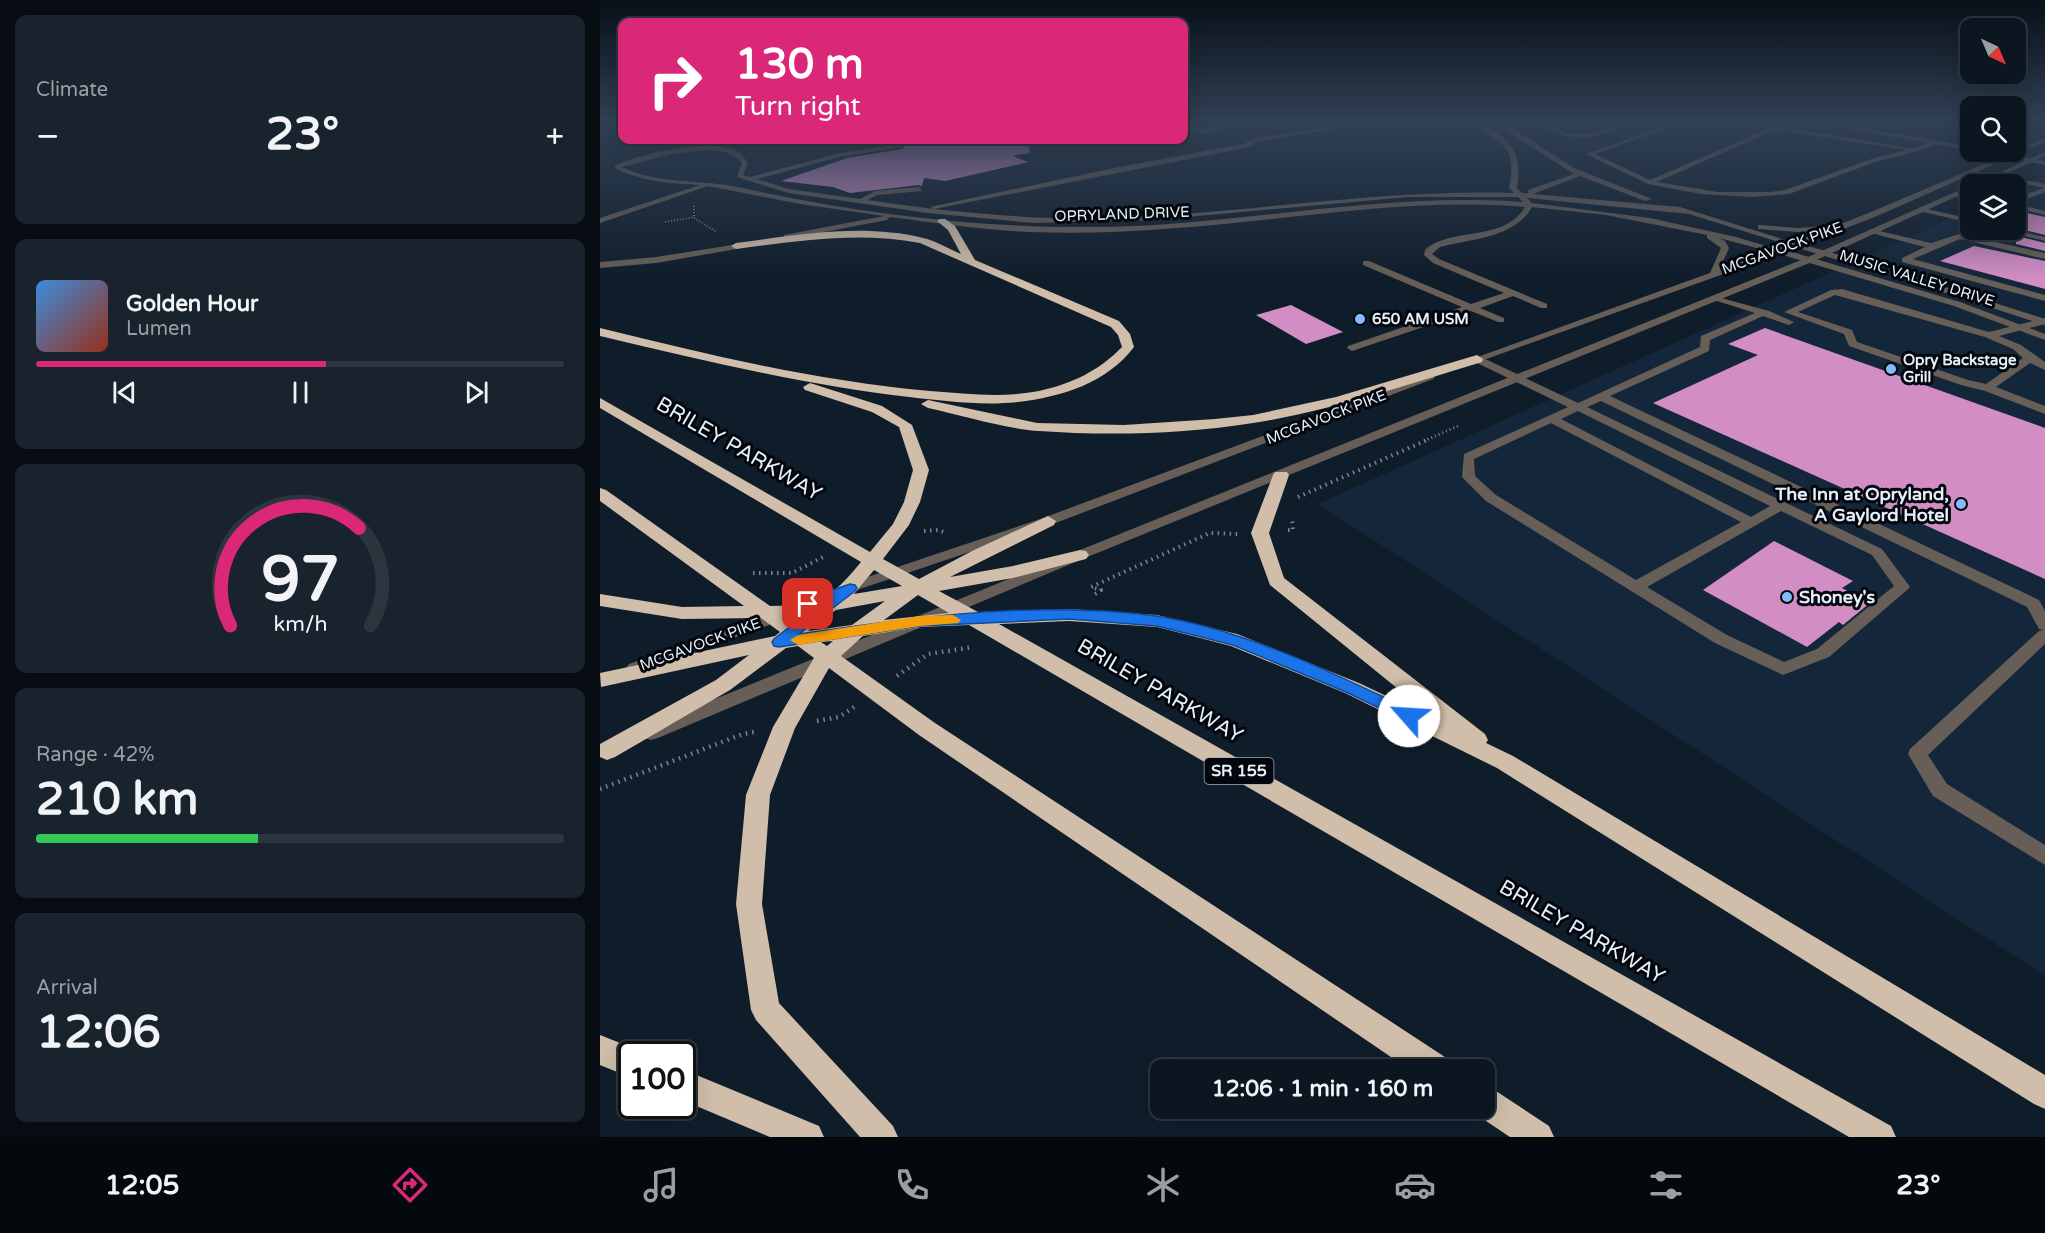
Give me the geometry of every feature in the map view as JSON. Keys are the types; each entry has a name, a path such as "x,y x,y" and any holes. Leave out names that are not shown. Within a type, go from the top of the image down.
{"highway":[{"path":"942,221 952,228 970,262"},
{"path":"600,332 790,377 896,392 969,399 1003,399 1038,395 1066,387 1094,376 1116,363 1128,347 1124,334 1115,324 922,241 882,234 832,234 736,246"},
{"path":"896,392 933,406 1037,427 1124,429 1253,419 1293,412 1339,401 1477,358"},
{"path":"607,752 731,690 779,642 850,588 897,530 912,502 921,470 905,425 877,409 820,392 790,377"},
{"name":"BRILEY PARKWAY","path":"600,402 788,513 1880,1137"},
{"path":"1281,475 1260,533 1276,581 1505,762"},
{"path":"600,493 927,729 1421,1059"},
{"path":"882,1137 766,1010 749,903 758,795 784,727 822,662 855,632 970,552 1048,521"},
{"path":"600,600 682,613 788,612 1018,575 1080,555"},
{"path":"601,680 688,655 920,621 1069,615 1157,621 1237,641 1352,688 1505,762 2045,1093"},
{"path":"600,1050 618,1057"},
{"path":"696,1090 808,1137"},
{"path":"1495,1109 1538,1137"}],"street":[{"path":"631,174 652,179 714,184"},
{"path":"742,178 743,174"},
{"path":"600,221 714,184 759,174"},
{"path":"958,202 985,193 1100,174"},
{"path":"958,202 1062,184 1102,174"},
{"path":"922,209 1102,174"},
{"path":"968,201 986,201 1063,187 1110,174"},
{"path":"1515,174 1513,188 1530,205 1525,216 1516,222 1429,250 1428,255 1443,264 1544,306"},
{"path":"1522,195 1580,174"},
{"name":"OPRYLAND DRIVE","path":"1580,174 1632,194 1794,244"},
{"path":"1631,174 1650,183 1698,193 1773,195 1835,174"},
{"path":"1650,183 1670,174"},
{"name":"MCGAVOCK PIKE","path":"1048,521 1477,358 1779,251 1964,174"},
{"name":"OPRYLAND DRIVE","path":"742,178 788,190 989,219 1069,221 1160,218 1408,195 1522,195 1689,212"},
{"path":"2026,183 2045,188"},
{"name":"OPRYLAND DRIVE","path":"714,184 764,196 895,216 1051,230 1180,226 1393,204 1464,202 1530,205 1607,212 1697,228 1779,251"},
{"path":"2026,197 2045,188"},
{"path":"862,201 875,193 919,189"},
{"name":"MCGAVOCK PIKE","path":"1080,555 1825,254 1960,193"},
{"path":"2026,208 2045,213"},
{"name":"OPRYLAND DRIVE","path":"600,265 656,260 849,226 922,209"},
{"path":"1922,209 1960,218"},
{"path":"1714,218 1782,229 1839,227"},
{"path":"1697,228 1722,243 1725,248 1714,273"},
{"path":"1874,231 1932,246"},
{"path":"2026,235 2045,239"},
{"path":"2045,256 1959,236 1932,246 1905,260 2045,298"},
{"name":"MUSIC VALLEY DRIVE","path":"1794,244 1877,269"},
{"name":"MUSIC VALLEY DRIVE","path":"1779,251 1957,304 2045,337"},
{"path":"1366,263 1501,320"},
{"name":"MUSIC VALLEY DRIVE","path":"1896,274 2044,321"},
{"path":"1789,317 1834,292 1842,292 1989,335 2017,347 2045,368"},
{"path":"1352,348 1513,293"},
{"path":"1717,298 1763,313 1848,332 1853,344"},
{"path":"1477,358 1577,407 1780,506 1877,552 1902,587 1823,653 1783,669 1721,639 1491,498 1469,477 1468,457 1552,419 1577,407 1600,396 1705,349 1705,338 1763,313"},
{"path":"1989,335 2044,321"},
{"path":"1818,332 1965,383 1988,388 2045,410"},
{"path":"1988,388 2030,358"},
{"path":"1600,396 2033,604 2045,625"},
{"path":"1552,419 1751,522"},
{"path":"1670,480 1698,466"},
{"path":"1636,587 1780,506"},
{"name":"MCGAVOCK PIKE","path":"688,655 850,588 970,552"},
{"path":"731,690 822,662 920,621 1018,575"},
{"path":"2045,635 1917,754 1940,790 2045,856"}],"path":[{"path":"665,222 694,217"},
{"path":"897,530 928,531"},
{"path":"748,573 792,573 834,552"},
{"path":"893,679 928,654 983,646"},
{"path":"600,789 743,734 839,717 857,704"}],"shaded area":[{"path":"2045,176 2045,976 1318,504 1960,214 1960,240 2026,240 2026,185"}],"building":[{"path":"801,174 976,174 945,181 924,178 922,186 850,193 833,187 781,181"},
{"path":"2026,213 2045,217 2045,235 2026,230"},
{"path":"2026,238 2045,243 2045,251 2016,244 2016,240"},
{"path":"1974,246 2045,261 2045,289 1940,261"},
{"path":"1291,305 1343,332 1306,344 1256,315"},
{"name":"The Inn at Opryland, A Gaylord Hotel","path":"1765,328 2045,428 2045,579 1653,403 1758,355 1728,344"},
{"name":"Shoney's","path":"1774,541 1853,581 1842,588 1870,603 1843,625 1839,622 1807,647 1703,590"}],"slow traffic":[{"path":"798,640 920,621 953,620"}],"place":[{"name":"650 AM USM","path":"1360,319"},
{"name":"Opry Backstage Grill","path":"1891,369"},
{"name":"The Inn at Opryland, A Gaylord Hotel","path":"1961,504"},
{"name":"Shoney's","path":"1787,597"}],"route":[{"path":"808,604 850,588 779,642 920,621 1069,615 1157,621 1237,641 1352,688 1409,716"}]}
